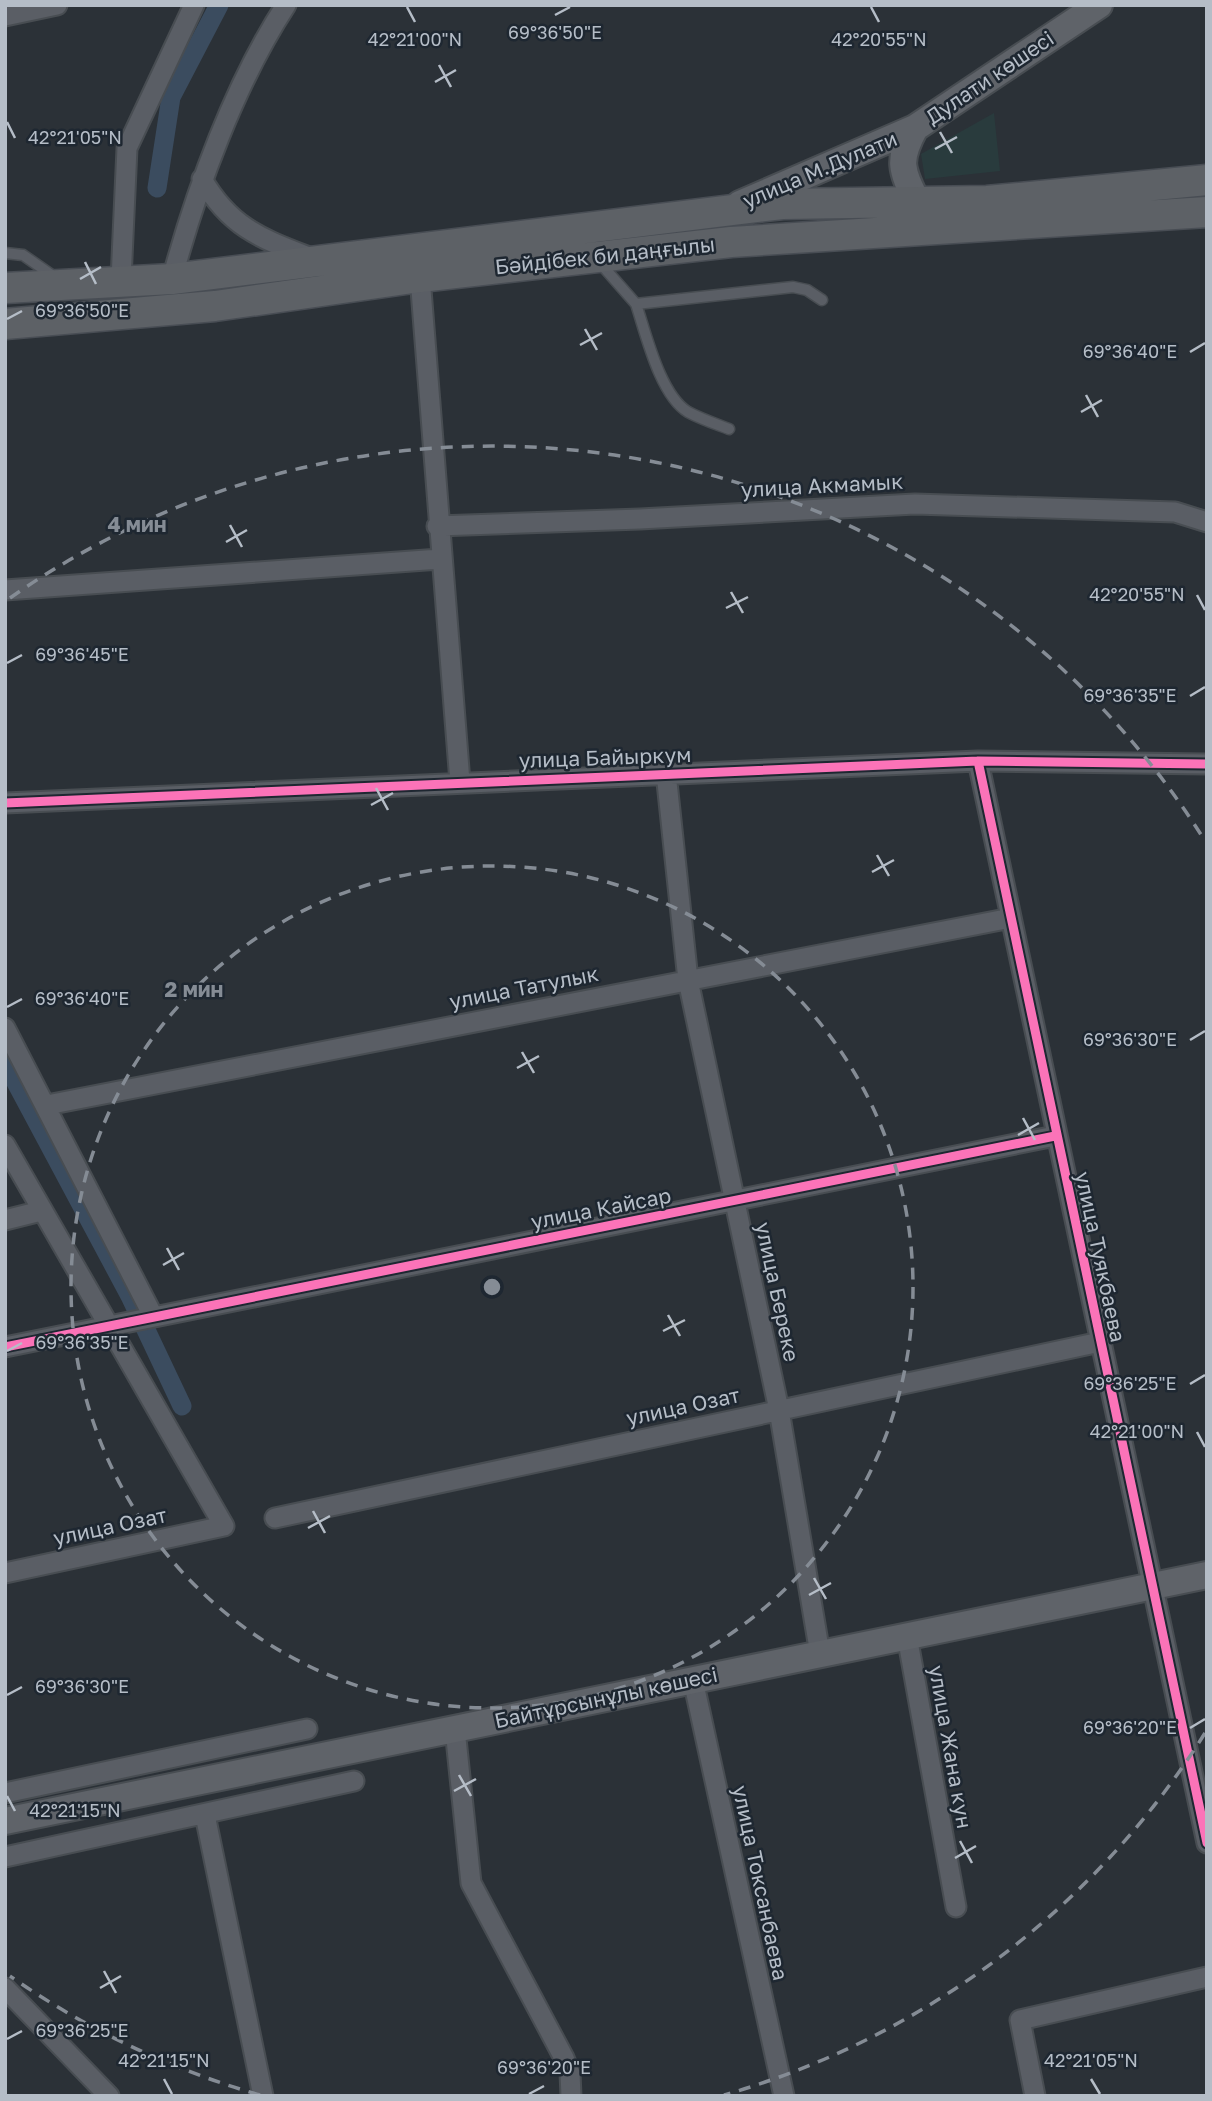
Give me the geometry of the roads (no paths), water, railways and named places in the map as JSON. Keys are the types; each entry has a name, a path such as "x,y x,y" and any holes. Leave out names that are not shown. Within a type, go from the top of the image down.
{"main road":[{"name":"Дулати көшесі","path":"915,128 1099,5"},
{"path":"915,128 903,151 903,172 917,202 987,201 1207,180"},
{"name":"улица М.Дулати","path":"724,211 915,128"},
{"name":"Бәйдібек би даңғылы","path":"5,324 215,306 324,276 724,211 782,204 917,202"},
{"name":"Бәйдібек би даңғылы","path":"5,288 121,280 420,277 731,242 1207,212"},
{"name":"Байтұрсынұлы көшесі","path":"5,1821 1207,1575"}],"street":[{"path":"5,16 57,5"},
{"path":"121,280 127,148 194,5"},
{"path":"172,279 202,179 267,34 286,5"},
{"path":"202,179 217,205 234,221 324,276"},
{"path":"420,277 440,559 460,782"},
{"name":"улица Акмамык","path":"438,526 640,519 915,504 1175,512 1207,522"},
{"path":"5,590 440,559"},
{"name":"улица Байыркум","path":"5,803 978,761 1207,764"},
{"name":"улица Туякбаева","path":"978,761 1055,1136 1207,1843"},
{"name":"улица Береке","path":"666,773 688,979 779,1410 820,1654"},
{"name":"улица Татулык","path":"47,1105 1011,918"},
{"path":"5,1028 47,1105 153,1316"},
{"name":"улица Кайсар","path":"113,1325 1055,1136"},
{"path":"5,1145 41,1211 113,1325 5,1347"},
{"path":"5,1220 41,1211"},
{"name":"улица Озат","path":"5,1573 223,1526 113,1325"},
{"name":"улица Озат","path":"275,1518 1101,1342"},
{"name":"улица Жана кун","path":"907,1636 956,1907"},
{"name":"улица Токсанбаева","path":"693,1680 784,2096"},
{"path":"5,1793 307,1729"},
{"path":"455,1729 471,1883 565,2058 570,2073 571,2096"},
{"path":"5,1857 354,1782"},
{"path":"205,1815 263,2096"},
{"path":"1035,2096 1020,2020 1207,1978"},
{"path":"5,1987 109,2096"}],"lane":[{"path":"5,253 23,256 65,284"},
{"path":"595,258 636,304 663,379 677,402 688,411 729,429"},
{"path":"636,304 793,287 807,290 822,300"}],"waterway":[{"path":"157,188 171,97 219,5"},
{"path":"5,1062 130,1296 182,1406"}]}
